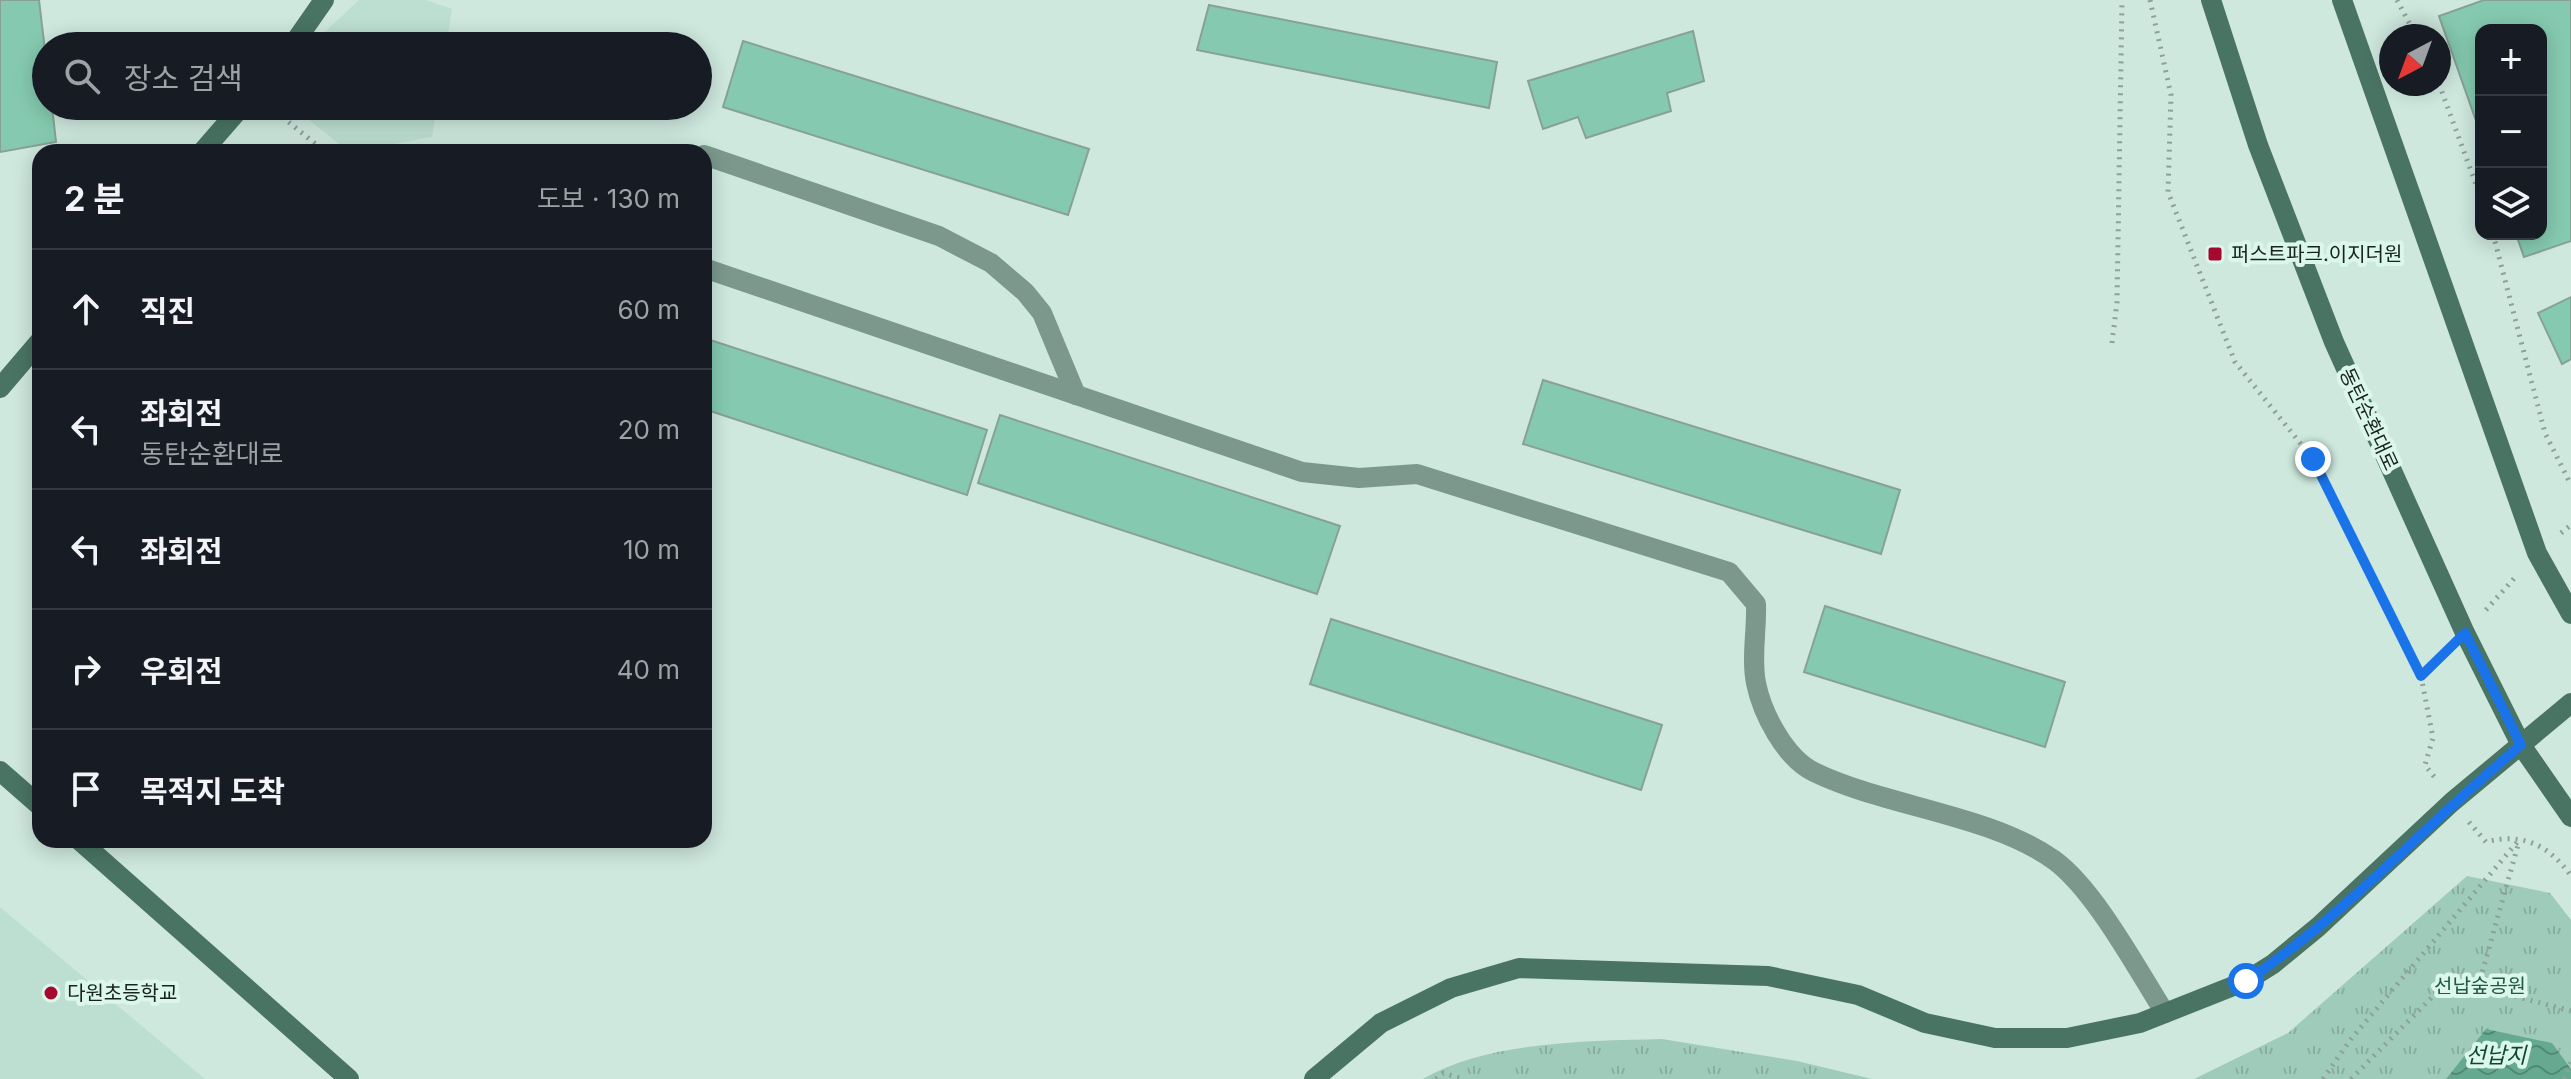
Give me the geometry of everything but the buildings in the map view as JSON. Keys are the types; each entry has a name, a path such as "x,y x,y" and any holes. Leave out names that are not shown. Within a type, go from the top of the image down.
{"street":[{"path":"302,32 324,0"},
{"name":"동탄순환대로","path":"2211,0 2258,145 2334,342 2465,633 2521,745 2571,817"},
{"path":"2342,0 2537,553 2571,614"},
{"path":"209,144 230,120"},
{"path":"0,388 32,350"},
{"path":"1314,1079 1381,1023 1451,988 1519,968 1768,976 1858,995 1925,1023 1995,1038 2067,1038 2140,1023 2246,981 2273,964 2571,703"},
{"path":"0,771 32,799"},
{"path":"88,848 349,1079"}],"lane":[{"path":"712,158 939,236 991,263 1025,292 1042,313 1076,395"},
{"path":"712,271 1302,472 1359,478 1417,474 1729,572 1756,604 1754,671 1757,687 1784,746 1812,771 2016,840 2055,861 2092,901 2165,1013"}],"path":[{"path":"2112,343 2117,302 2122,0"},
{"path":"2150,0 2171,95 2168,192 2235,362 2313,459 2421,676 2433,738 2425,765"},
{"path":"2397,0 2410,24"},
{"path":"2443,96 2475,182"},
{"path":"286,120 316,144"},
{"path":"2495,240 2545,433 2571,485"},
{"path":"2421,676 2465,633 2537,553 2571,525"},
{"path":"2486,842 2504,837 2537,843 2558,858 2571,876"},
{"path":"2478,987 2519,840"},
{"path":"2323,1079 2351,1039 2519,840"},
{"path":"2351,1079 2450,979 2571,1011"},
{"path":"2564,1079 2571,1062"},
{"path":"1436,1079 1443,1073 1463,1079"}],"shaded area":[{"path":"359,0 426,0 452,9 448,32 325,32"},
{"path":"309,120 435,120 432,137 393,144 339,144"},
{"name":"다원초등학교","path":"0,907 205,1079 0,1079"}],"green space":[{"name":"선납숲공원","path":"2467,876 2550,893 2571,920 2571,1079 2194,1079 2288,1033"},
{"path":"1662,1039 1797,1061 1872,1079 1423,1079 1448,1066 1507,1050 1571,1043"}],"water":[{"name":"선납지","path":"2486,1029 2552,1043 2571,1069 2571,1079 2446,1079"}],"place":[{"name":"퍼스트파크.이지더원","path":"2215,254"},
{"name":"다원초등학교","path":"51,993"}],"route":[{"path":"2246,981 2273,964 2318,927 2452,802 2521,745 2465,633 2421,676 2313,459"}]}
